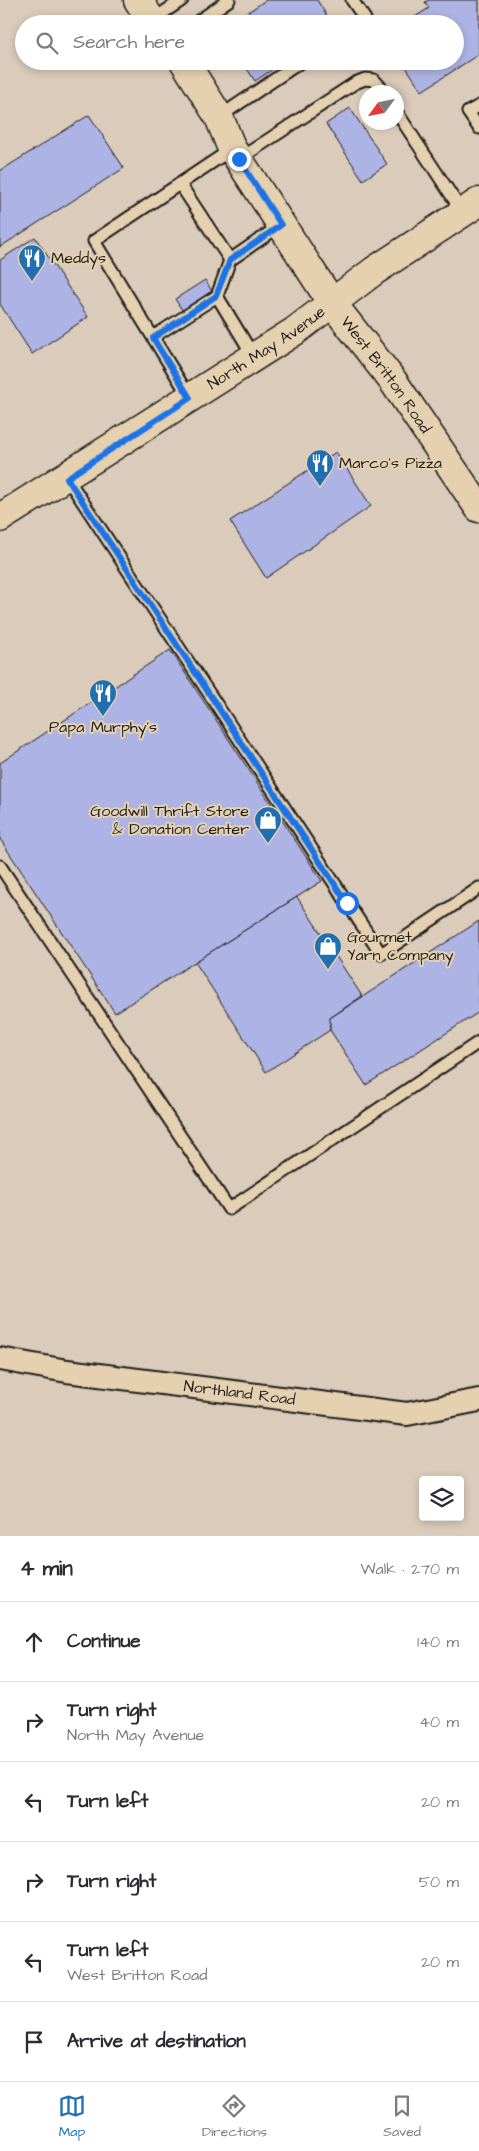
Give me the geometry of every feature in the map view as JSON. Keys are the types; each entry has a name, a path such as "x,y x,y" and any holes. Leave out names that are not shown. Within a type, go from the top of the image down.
{"main road":[{"name":"West Britton Road","path":"190,70 219,117 236,154 332,303 393,381 479,508"},
{"name":"North May Avenue","path":"0,518 67,478 254,357 332,303 374,271 471,208"}],"street":[{"name":"Northland Road","path":"0,1358 67,1371 407,1414 479,1400"}],"lane":[{"path":"148,15 182,0"},
{"path":"207,15 229,0"},
{"path":"354,1 359,15"},
{"path":"219,117 289,70"},
{"path":"190,398 94,241 180,184 236,154 355,83 365,79 374,80 379,85"},
{"path":"479,106 468,112 479,128"},
{"path":"404,121 471,208"},
{"path":"180,184 230,260"},
{"path":"153,338 216,296 230,260 281,225"},
{"path":"216,296 254,357"},
{"path":"67,478 381,954 479,888"},
{"path":"0,866 229,1209 479,1042"}],"building":[{"path":"266,0 317,0 326,15 244,15"},
{"path":"429,0 479,0 479,54 464,64 464,15 418,15 429,8 425,2"},
{"path":"248,70 272,70 255,81"},
{"path":"408,70 454,70 422,91"},
{"path":"350,108 359,122 359,130 365,130 387,164 363,180 326,124"},
{"path":"89,115 124,168 0,247 0,171"},
{"name":"Meddys","path":"35,237 88,317 32,354 0,304 0,260"},
{"path":"205,280 214,294 184,313 175,299"},
{"path":"336,452 371,506 266,578 230,521"},
{"path":"170,650 322,881 115,1013 0,839 0,763"},
{"path":"297,897 362,996 330,1018 330,1030 266,1072 195,962"},
{"path":"479,921 479,1012 366,1085 330,1030 330,1018"}],"place":[{"name":"Meddys","path":"32,282"},
{"name":"Marco's Pizza","path":"320,487"},
{"name":"Papa Murphy's","path":"103,717"},
{"name":"Goodwill Thrift Store & Donation Center","path":"268,844"},
{"name":"Gourmet Yarn Company","path":"328,970"}],"route":[{"path":"239,159 281,225 230,260 216,296 153,338 190,398 67,478 347,903"}]}
